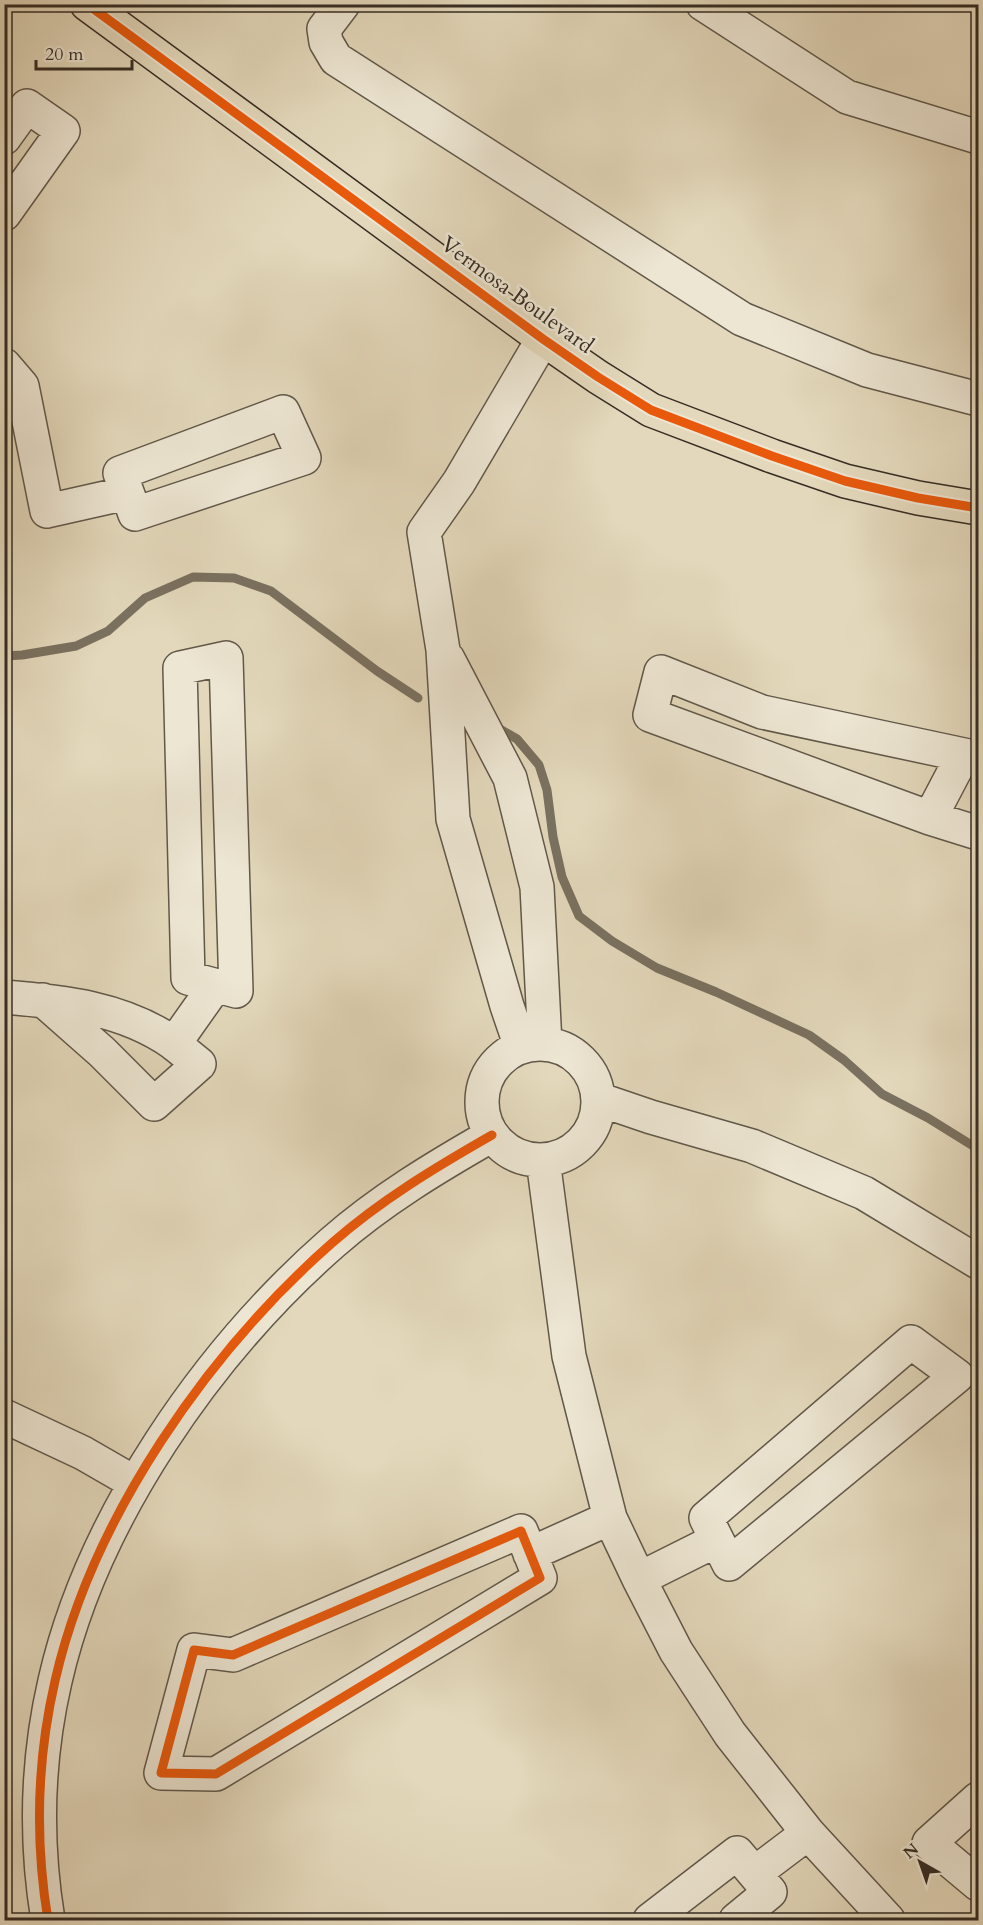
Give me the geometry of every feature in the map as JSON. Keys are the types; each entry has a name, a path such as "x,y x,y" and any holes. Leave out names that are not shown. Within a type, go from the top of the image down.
{"main road":[{"name":"Vermosa Boulevard","path":"87,4 543,339 651,410 845,481 918,498 978,508"}],"street":[{"path":"342,4 324,29 326,42 336,59 742,319 867,370 978,399"},
{"path":"703,4 847,97 978,137"},
{"path":"4,138 27,106 63,131 4,214"},
{"path":"533,1046 507,1006 453,819 443,650 424,532 459,482 543,339"},
{"path":"4,365 22,386 47,510 127,493"},
{"path":"283,412 304,458 135,514 127,493 120,473 283,412"},
{"path":"443,650 510,778 537,887 533,1046"},
{"path":"225,658 236,991 215,986 188,978 180,668 225,658"},
{"path":"930,818 971,756 762,712 661,672 650,715 930,818 978,833"},
{"path":"174,1044 215,986"},
{"path":"4,997 43,1000 71,1003 108,1012 152,1030 199,1064 154,1104 102,1052 43,1000"},
{"path":"533,1046 561,1048 575,1056 587,1068 595,1083 598,1099 596,1118 588,1133 576,1147 561,1156 543,1160 524,1158 506,1149 492,1135 484,1119 482,1101 485,1084 493,1068 506,1056 533,1046"},
{"path":"598,1099 752,1146 864,1193 978,1262"},
{"path":"48,1920 40,1840 40,1785 55,1680 88,1580 135,1484 204,1380 286,1285 334,1241 383,1202 436,1166 492,1135"},
{"path":"543,1160 569,1356 610,1518 676,1651 730,1734 808,1833 888,1920"},
{"path":"911,1342 957,1376 729,1564 717,1540 706,1518 911,1342"},
{"path":"4,1416 83,1453 135,1484"},
{"path":"530,1554 610,1518"},
{"path":"521,1532 530,1554 540,1578 216,1774 161,1773 194,1650 233,1655 521,1532"},
{"path":"639,1579 717,1540"},
{"path":"978,1799 929,1843 978,1884"},
{"path":"755,1873 808,1833"},
{"path":"650,1920 737,1853 770,1892 736,1920"}],"waterway":[{"path":"4,656 76,646 108,631 145,598 193,577 234,578 271,591 377,671 418,698"},
{"path":"498,728 517,739 539,765 547,790 553,837 562,877 579,916 612,941 657,968 716,992 809,1035 844,1060 882,1094 928,1118 978,1149"}],"cycle path":[{"path":"87,4 543,339 651,410 845,481 918,498 978,508"},
{"path":"48,1920 41,1860 40,1800 41,1770 49,1710 72,1620 96,1559 126,1500 161,1442 200,1387 242,1334 286,1286 332,1243 389,1198 492,1135"},
{"path":"521,1531 540,1578 216,1774 161,1773 194,1650 233,1655 521,1531"}]}
